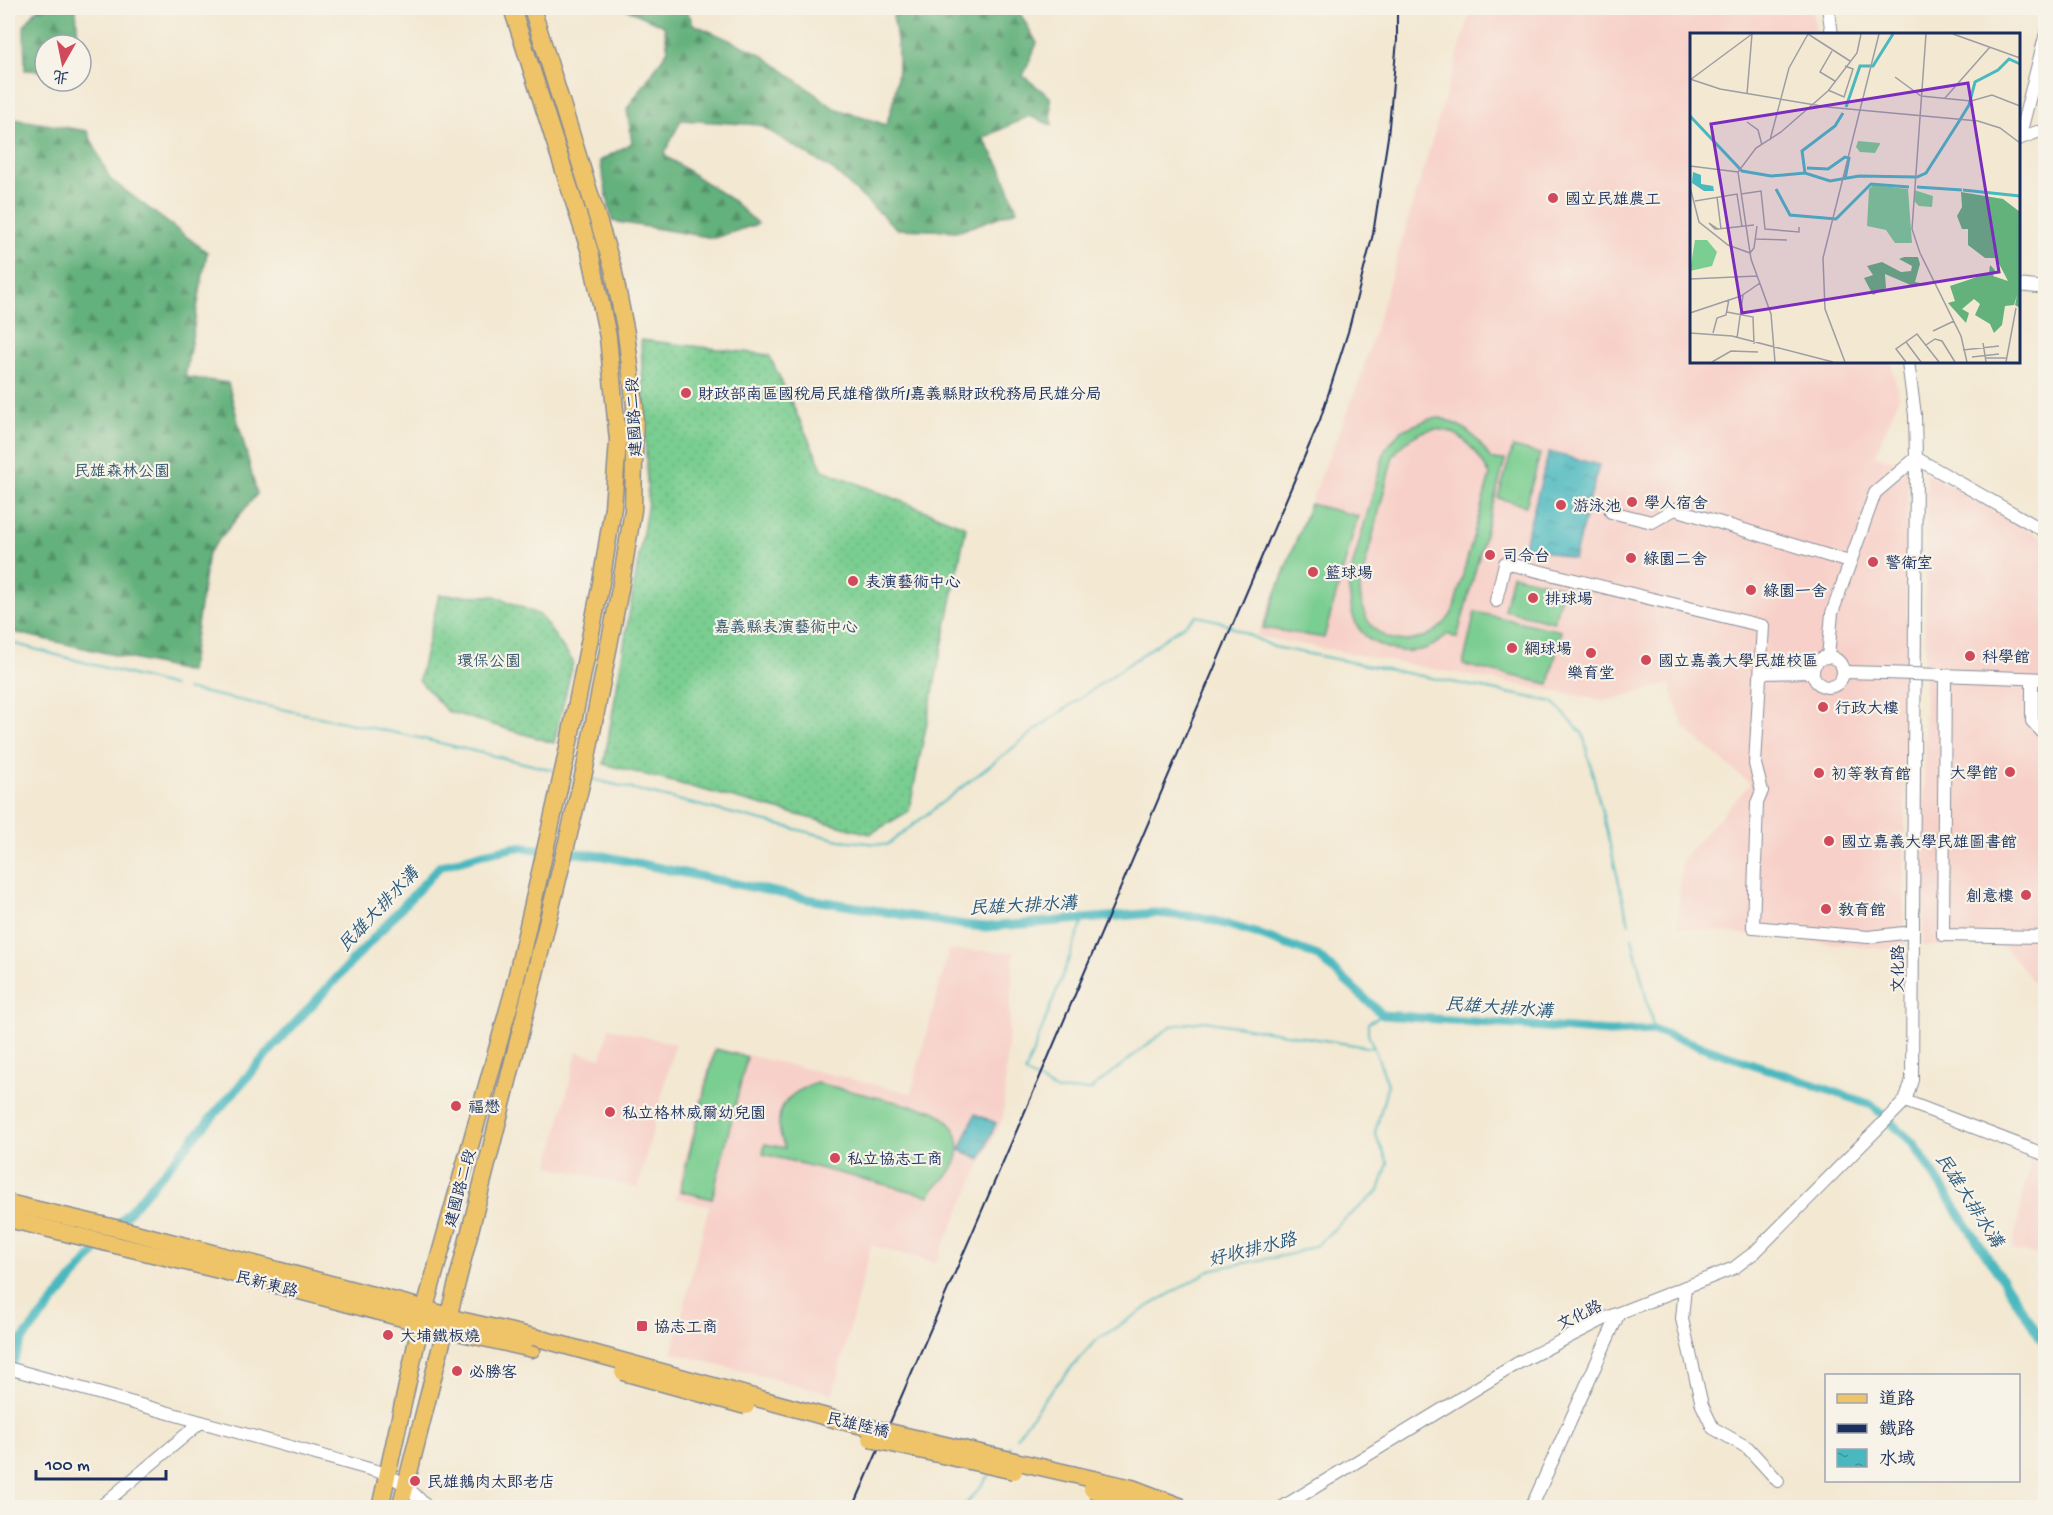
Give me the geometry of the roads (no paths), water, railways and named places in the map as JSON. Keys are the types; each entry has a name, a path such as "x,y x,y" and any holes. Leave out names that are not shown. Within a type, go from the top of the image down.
{"main road":[{"name":"建國路二段","path":"380,1508 424,1315 513,992 601,583 613,507 618,441 608,337 590,252 512,8"},
{"name":"建國路二段","path":"400,1508 585,768 633,510 635,407 626,333 613,268 532,8"},
{"path":"590,252 607,248"},
{"name":"民新東路","path":"8,1203 124,1230 424,1315"},
{"name":"民新東路","path":"8,1219 77,1237 424,1315"},
{"path":"424,1315 533,1343"},
{"name":"民雄陸橋","path":"533,1343 841,1421 1132,1488 1182,1507"},
{"name":"民雄陸橋","path":"533,1343 580,1360 839,1432 1081,1486 1152,1508"}],"street":[{"path":"1828,8 1832,33"},
{"path":"2020,135 2046,33"},
{"path":"2020,139 2037,132 2046,132"},
{"path":"2020,285 2046,288"},
{"name":"文化路","path":"1281,1508 1518,1363 1619,1313 1734,1268 1755,1252 1897,1112 1905,1101 1912,1080 1916,458 1916,415 1908,363"},
{"path":"1828,657 1832,613 1875,493 1916,458 2046,532"},
{"path":"1611,512 1653,522 1676,509 1849,562"},
{"path":"1496,601 1505,563 1763,626 1755,764 1761,791 1757,803 1753,927 1868,937 1913,932"},
{"path":"1828,657 1838,661 1843,672 1838,684 1824,687 1816,681 1813,672 1816,663 1828,657"},
{"path":"1761,673 1813,672"},
{"path":"1843,672 2046,679"},
{"path":"1942,675 1944,935 2046,937"},
{"path":"2032,679 2032,722 2046,736"},
{"path":"1905,1101 2046,1155"},
{"path":"1685,1287 1682,1319 1702,1405 1713,1428 1748,1448 1778,1481"},
{"path":"1531,1508 1619,1313"},
{"path":"8,1368 387,1474 405,1485 428,1508"},
{"path":"99,1508 201,1422"}],"water":[{"name":"游泳池","path":"1549,452 1599,465 1574,559 1524,545"},
{"path":"975,1114 996,1123 981,1159 960,1150"}],"waterway":[{"path":"592,779 840,840 887,845 1045,723 1197,616 1219,621 1274,647 1553,702 1583,734 1629,924"},
{"path":"8,642 173,686"},
{"path":"186,689 415,737 553,770"},
{"name":"民雄大排水溝","path":"113,1230 276,1044 440,866 517,847 603,856 808,899 964,925 986,927 1155,913 1201,917 1255,933 1318,956 1383,1015 1610,1032 1654,1030 1872,1105 1913,1143 2046,1346"},
{"path":"1084,919 1025,1073 1057,1091 1090,1090 1171,1026 1204,1021 1373,1048"},
{"path":"1632,938 1654,1030"},
{"name":"好收排水路","path":"1016,1438 1044,1399 1095,1341 1213,1269 1292,1254 1317,1245 1379,1191 1388,1163 1375,1133 1388,1084 1368,1033 1368,1023 1383,1015"},
{"name":"民雄大排水溝","path":"8,1373 22,1340 104,1241"},
{"name":"好收排水路","path":"1006,1453 1010,1446"},
{"name":"好收排水路","path":"963,1508 989,1476"}],"railway":[{"path":"853,1508 1320,420 1348,332 1373,234 1388,137 1397,40 1397,8"}],"place":[{"name":"國立民雄農工","path":"1553,198"},
{"name":"財政部南區國稅局民雄稽徵所/嘉義縣財政稅務局民雄分局","path":"686,393"},
{"name":"學人宿舍","path":"1632,502"},
{"name":"游泳池","path":"1561,505"},
{"name":"司令台","path":"1490,555"},
{"name":"綠園二舍","path":"1631,558"},
{"name":"警衛室","path":"1873,562"},
{"name":"籃球場","path":"1313,572"},
{"name":"表演藝術中心","path":"853,581"},
{"name":"綠園一舍","path":"1751,590"},
{"name":"排球場","path":"1533,598"},
{"name":"網球場","path":"1512,648"},
{"name":"樂育堂","path":"1591,653"},
{"name":"科學館","path":"1970,656"},
{"name":"國立嘉義大學民雄校區","path":"1646,660"},
{"name":"行政大樓","path":"1823,707"},
{"name":"大學館","path":"2010,772"},
{"name":"初等教育館","path":"1819,773"},
{"name":"國立嘉義大學民雄圖書館","path":"1829,841"},
{"name":"創意樓","path":"2026,895"},
{"name":"教育館","path":"1826,909"},
{"name":"福懋","path":"456,1106"},
{"name":"私立格林威爾幼兒園","path":"610,1112"},
{"name":"私立協志工商","path":"835,1158"},
{"name":"協志工商","path":"642,1326"},
{"name":"大埔鐵板燒","path":"388,1335"},
{"name":"必勝客","path":"457,1371"},
{"name":"民雄鵝肉太郎老店","path":"415,1481"}],"park label":[{"name":"民雄森林公園","path":"122,470"},
{"name":"嘉義縣表演藝術中心","path":"786,626"},
{"name":"環保公園","path":"489,660"}]}
